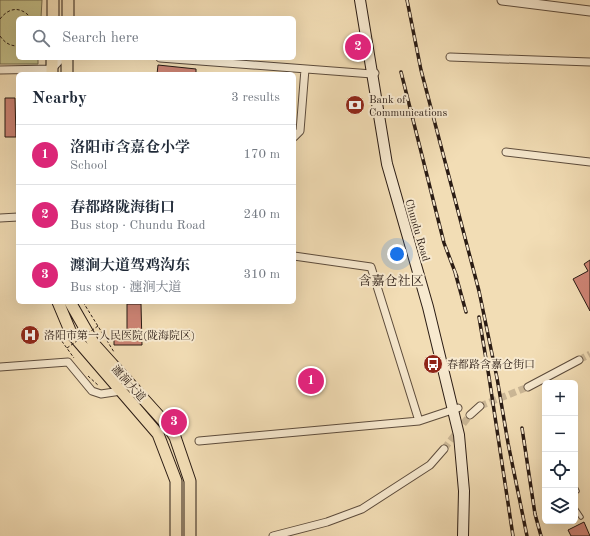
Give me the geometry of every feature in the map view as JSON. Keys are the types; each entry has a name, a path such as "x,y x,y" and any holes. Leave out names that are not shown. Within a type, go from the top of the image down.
{"main road":[{"path":"52,0 52,16"},
{"path":"68,0 68,16"},
{"name":"Chundu Road","path":"360,0 374,74"},
{"name":"Chundu Road","path":"366,0 374,74 387,164 428,307 455,409 464,434 469,491 469,536"},
{"path":"67,60 67,72"},
{"name":"瀍涧大道","path":"59,304 71,333 158,434 176,481 176,536"},
{"name":"瀍涧大道","path":"71,304 94,344 168,426 175,437 190,482 190,536"},
{"name":"Chundu Road","path":"455,409 464,491 463,536"}],"street":[{"path":"502,0 590,11"},
{"path":"541,0 590,6"},
{"path":"450,57 590,62"},
{"path":"0,70 48,64 57,60"},
{"path":"186,60 374,74"},
{"path":"296,135 300,131 305,69"},
{"path":"506,152 590,162"},
{"path":"0,218 16,217"},
{"path":"296,256 371,267 419,420"},
{"path":"547,380 579,360"},
{"path":"0,367 68,362 92,391 102,394 121,391"},
{"path":"528,387 542,382"},
{"path":"470,415 480,406"},
{"path":"199,441 419,420 455,409"},
{"path":"273,536 327,522 362,509 430,466 444,449"}],"lane":[{"path":"578,512 581,517"}],"path":[{"path":"0,19 9,11 15,10 21,10 29,16"},
{"path":"0,36 3,41 16,46"},
{"path":"84,304 114,352"},
{"path":"66,348 98,326"},
{"path":"53,329 74,358"},
{"path":"86,373 102,389"}],"shaded area":[{"path":"0,0 42,0 41,16 16,16 16,60 38,60 38,64 0,64"}],"building":[{"path":"158,65 196,69 196,72 157,72"},
{"path":"5,98 15,98 16,137 5,137"},
{"path":"590,260 590,311 573,279 588,271 584,264"},
{"path":"127,304 141,304 142,345 114,345 114,331 127,330"},
{"path":"584,522 590,536 571,536 568,530"}],"tunnel":[{"path":"579,360 590,354"},
{"path":"480,406 528,387"},
{"path":"444,449 470,415"}],"railway":[{"path":"407,0 421,70 479,291 527,536"},
{"path":"401,72 444,243 457,277"},
{"path":"455,272 466,312"},
{"path":"479,317 513,536"},
{"path":"522,428 535,514 541,536"}],"place":[{"name":"春都路陇海街口","path":"358,47"},
{"name":"Bank of Communications","path":"355,105"},
{"name":"洛阳市第一人民医院(陇海院区)","path":"30,335"},
{"name":"春都路含嘉仓街口","path":"433,364"},
{"name":"洛阳市含嘉仓小学","path":"311,381"},
{"name":"瀍涧大道驾鸡沟东","path":"174,422"}],"district":[{"name":"含嘉仓社区","path":"391,280"}]}
